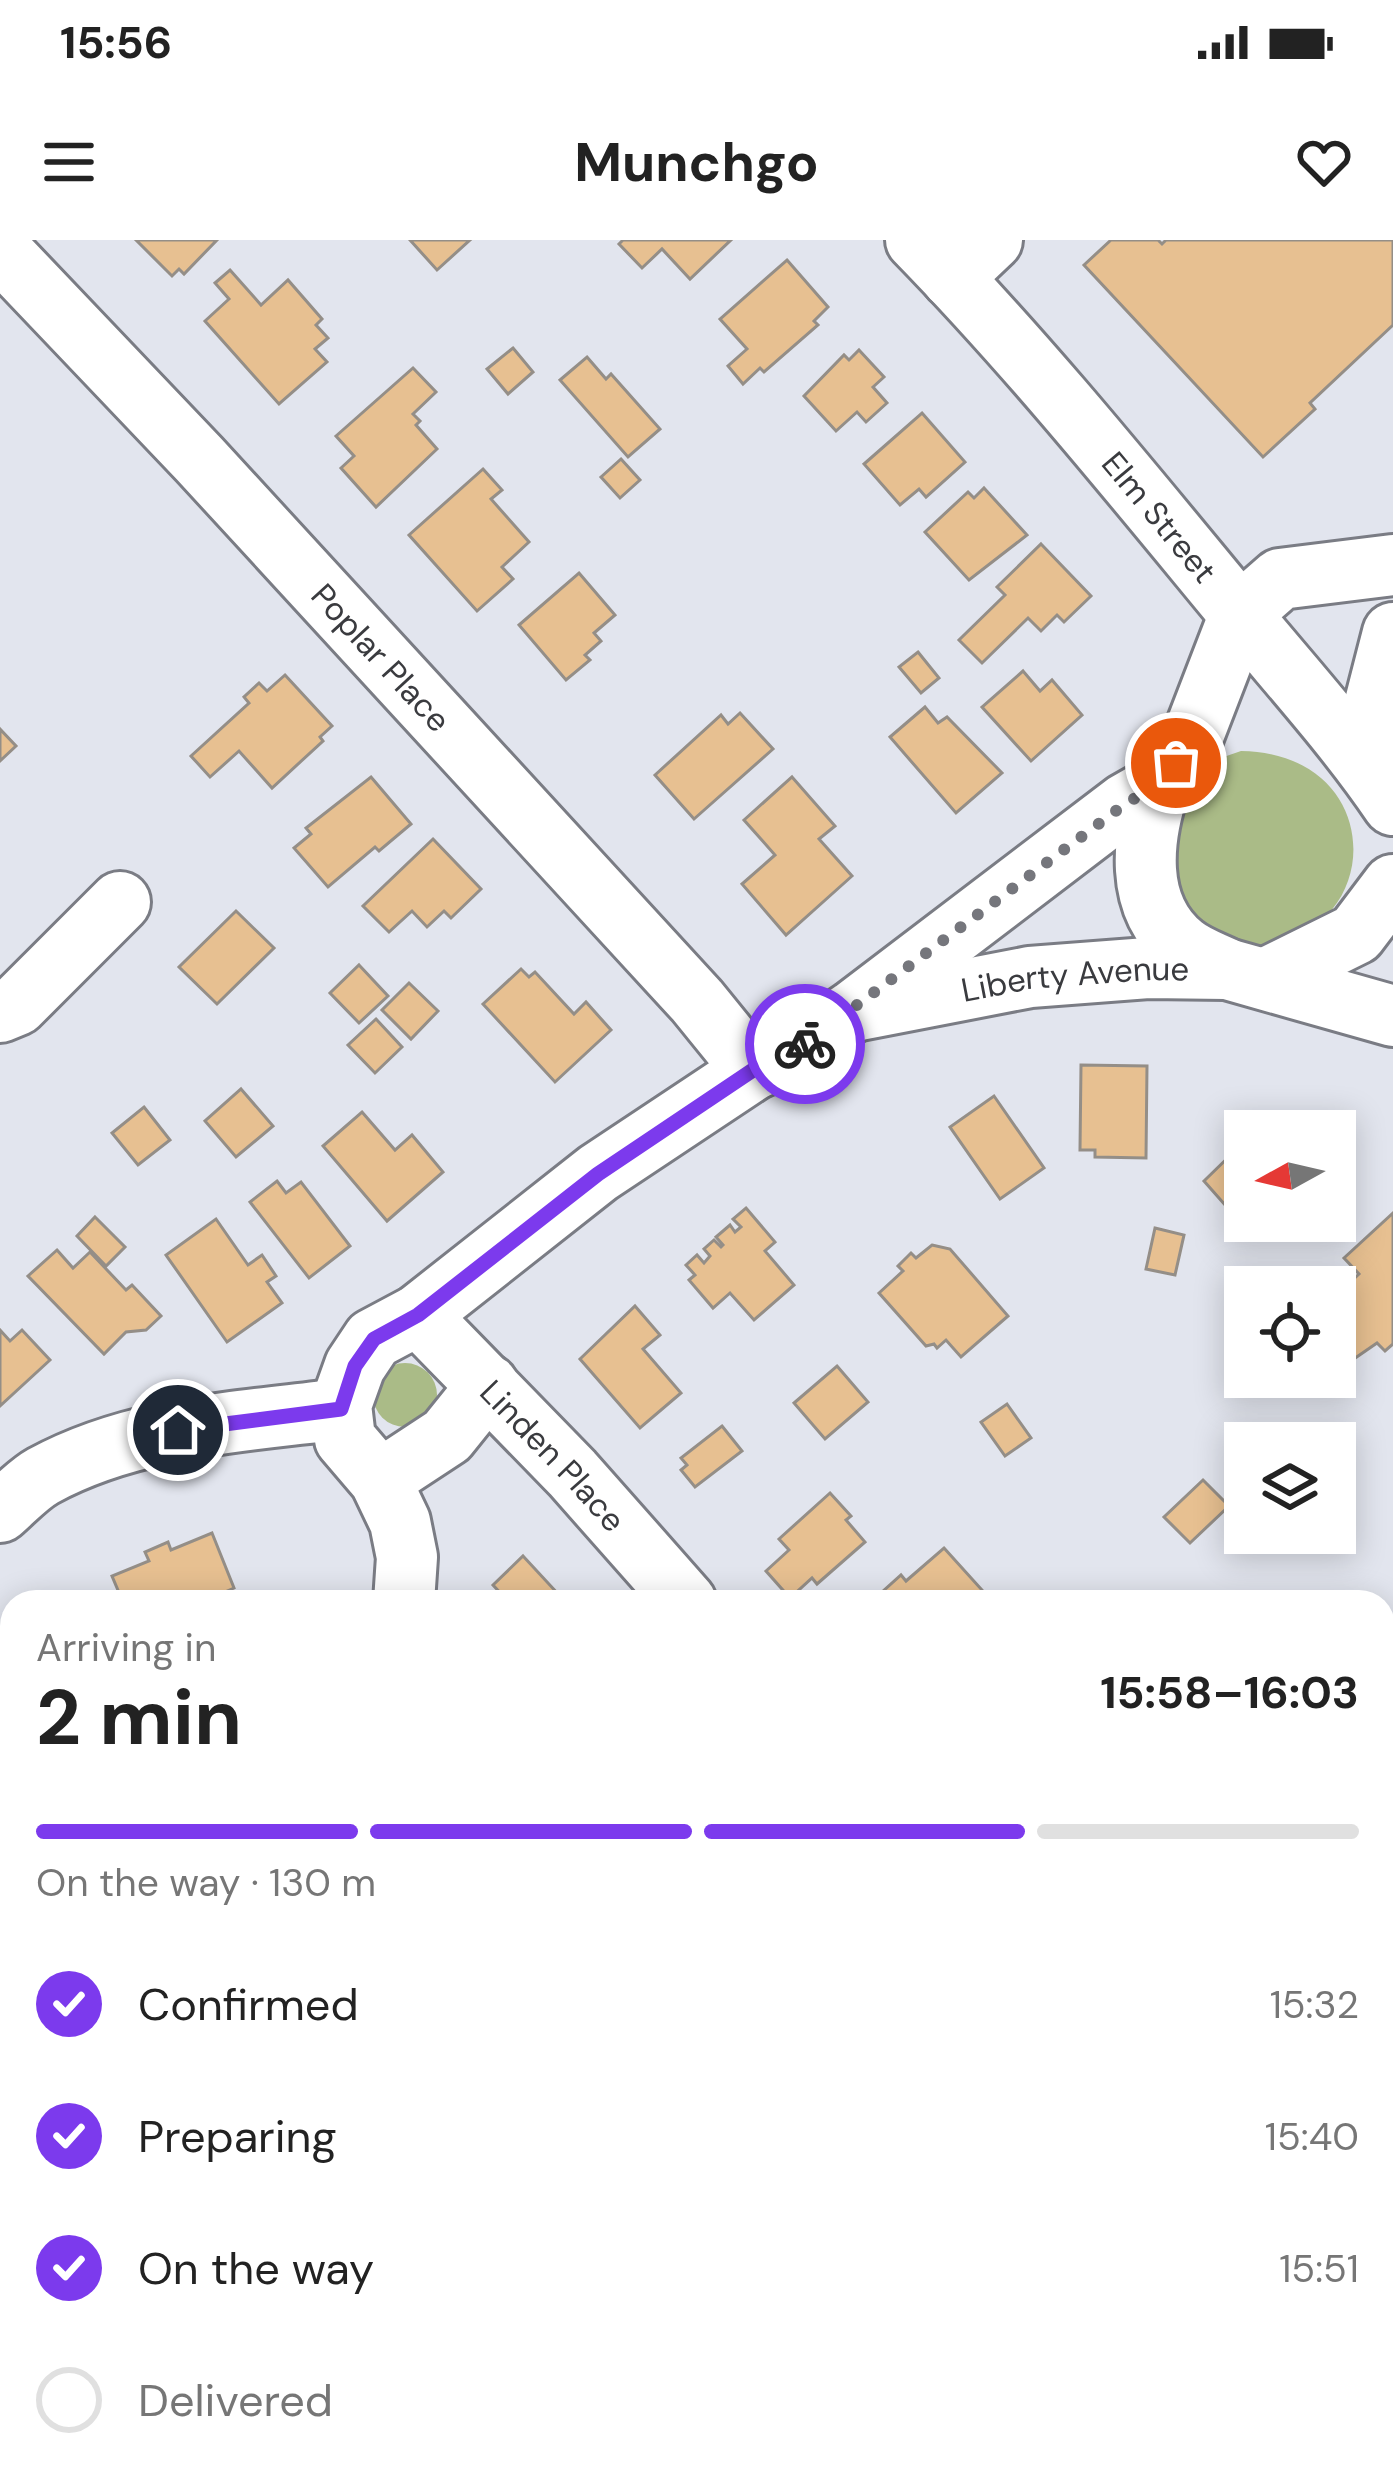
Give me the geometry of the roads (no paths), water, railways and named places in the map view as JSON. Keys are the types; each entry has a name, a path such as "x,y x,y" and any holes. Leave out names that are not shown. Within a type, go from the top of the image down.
{"street":[{"name":"Elm Street","path":"954,252 1382,789"},
{"name":"Poplar Place","path":"7,272 199,459 697,1001 753,1070"},
{"path":"1240,614 1280,579 1393,566"},
{"name":"Liberty Avenue","path":"1240,614 1191,741 1160,784 1145,826 1145,873 1158,913 1183,946 1246,974 1393,1016"},
{"path":"1382,789 1376,703 1393,633"},
{"name":"Liberty Avenue","path":"341,1409 355,1366 374,1339 418,1315 598,1174 753,1070 795,1051 853,1011 1125,804 1160,784"},
{"name":"Liberty Avenue","path":"853,1011 1030,977 1148,968 1246,974 1356,934 1393,885"},
{"path":"0,1012 17,1005 119,902"},
{"name":"Linden Place","path":"418,1315 675,1590"},
{"path":"380,1480 447,1436 488,1385"},
{"path":"0,1512 39,1478 114,1444 178,1430 341,1409 346,1439 380,1480 404,1540 405,1590"}]}
